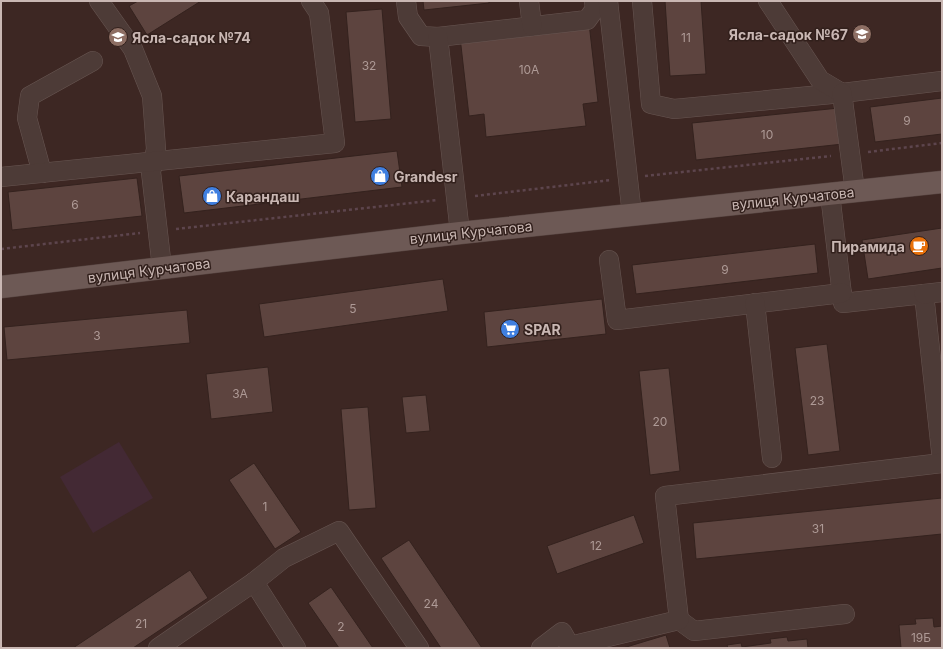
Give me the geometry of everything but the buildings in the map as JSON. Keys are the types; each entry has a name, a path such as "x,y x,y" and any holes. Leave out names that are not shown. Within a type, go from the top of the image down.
{"main road":[{"name":"вулиця Курчатова","path":"1,287 460,233 942,182"}],"lane":[{"path":"99,1 133,48 152,96 156,149 151,172 162,268"},
{"path":"1,177 335,142 319,13 311,1"},
{"path":"406,1 408,17 421,36 438,37 587,20 595,9 594,1"},
{"path":"529,1 532,26"},
{"path":"608,1 632,215"},
{"path":"642,1 651,104 674,109 842,93 942,81"},
{"path":"768,1 820,80 842,93"},
{"path":"438,37 460,233"},
{"path":"42,173 27,118 30,96 93,60"},
{"path":"842,93 855,191"},
{"path":"830,194 843,303 933,293 942,460"},
{"path":"609,260 617,320 842,293"},
{"path":"755,304 772,458"},
{"path":"845,614 694,631 679,620 665,496 942,463"},
{"path":"158,648 254,582 284,558 339,531 419,648"},
{"path":"254,582 296,648"},
{"path":"541,648 562,632 570,646 679,620"}],"shaded area":[{"path":"119,442 153,498 93,533 60,477"}],"place":[{"name":"Ясла-садок №67","path":"862,34"},
{"name":"Ясла-садок №74","path":"118,37"},
{"name":"Grandesr","path":"380,176"},
{"name":"Карандаш","path":"212,196"},
{"name":"Пирамида","path":"919,246"},
{"name":"SPAR","path":"510,329"}]}
